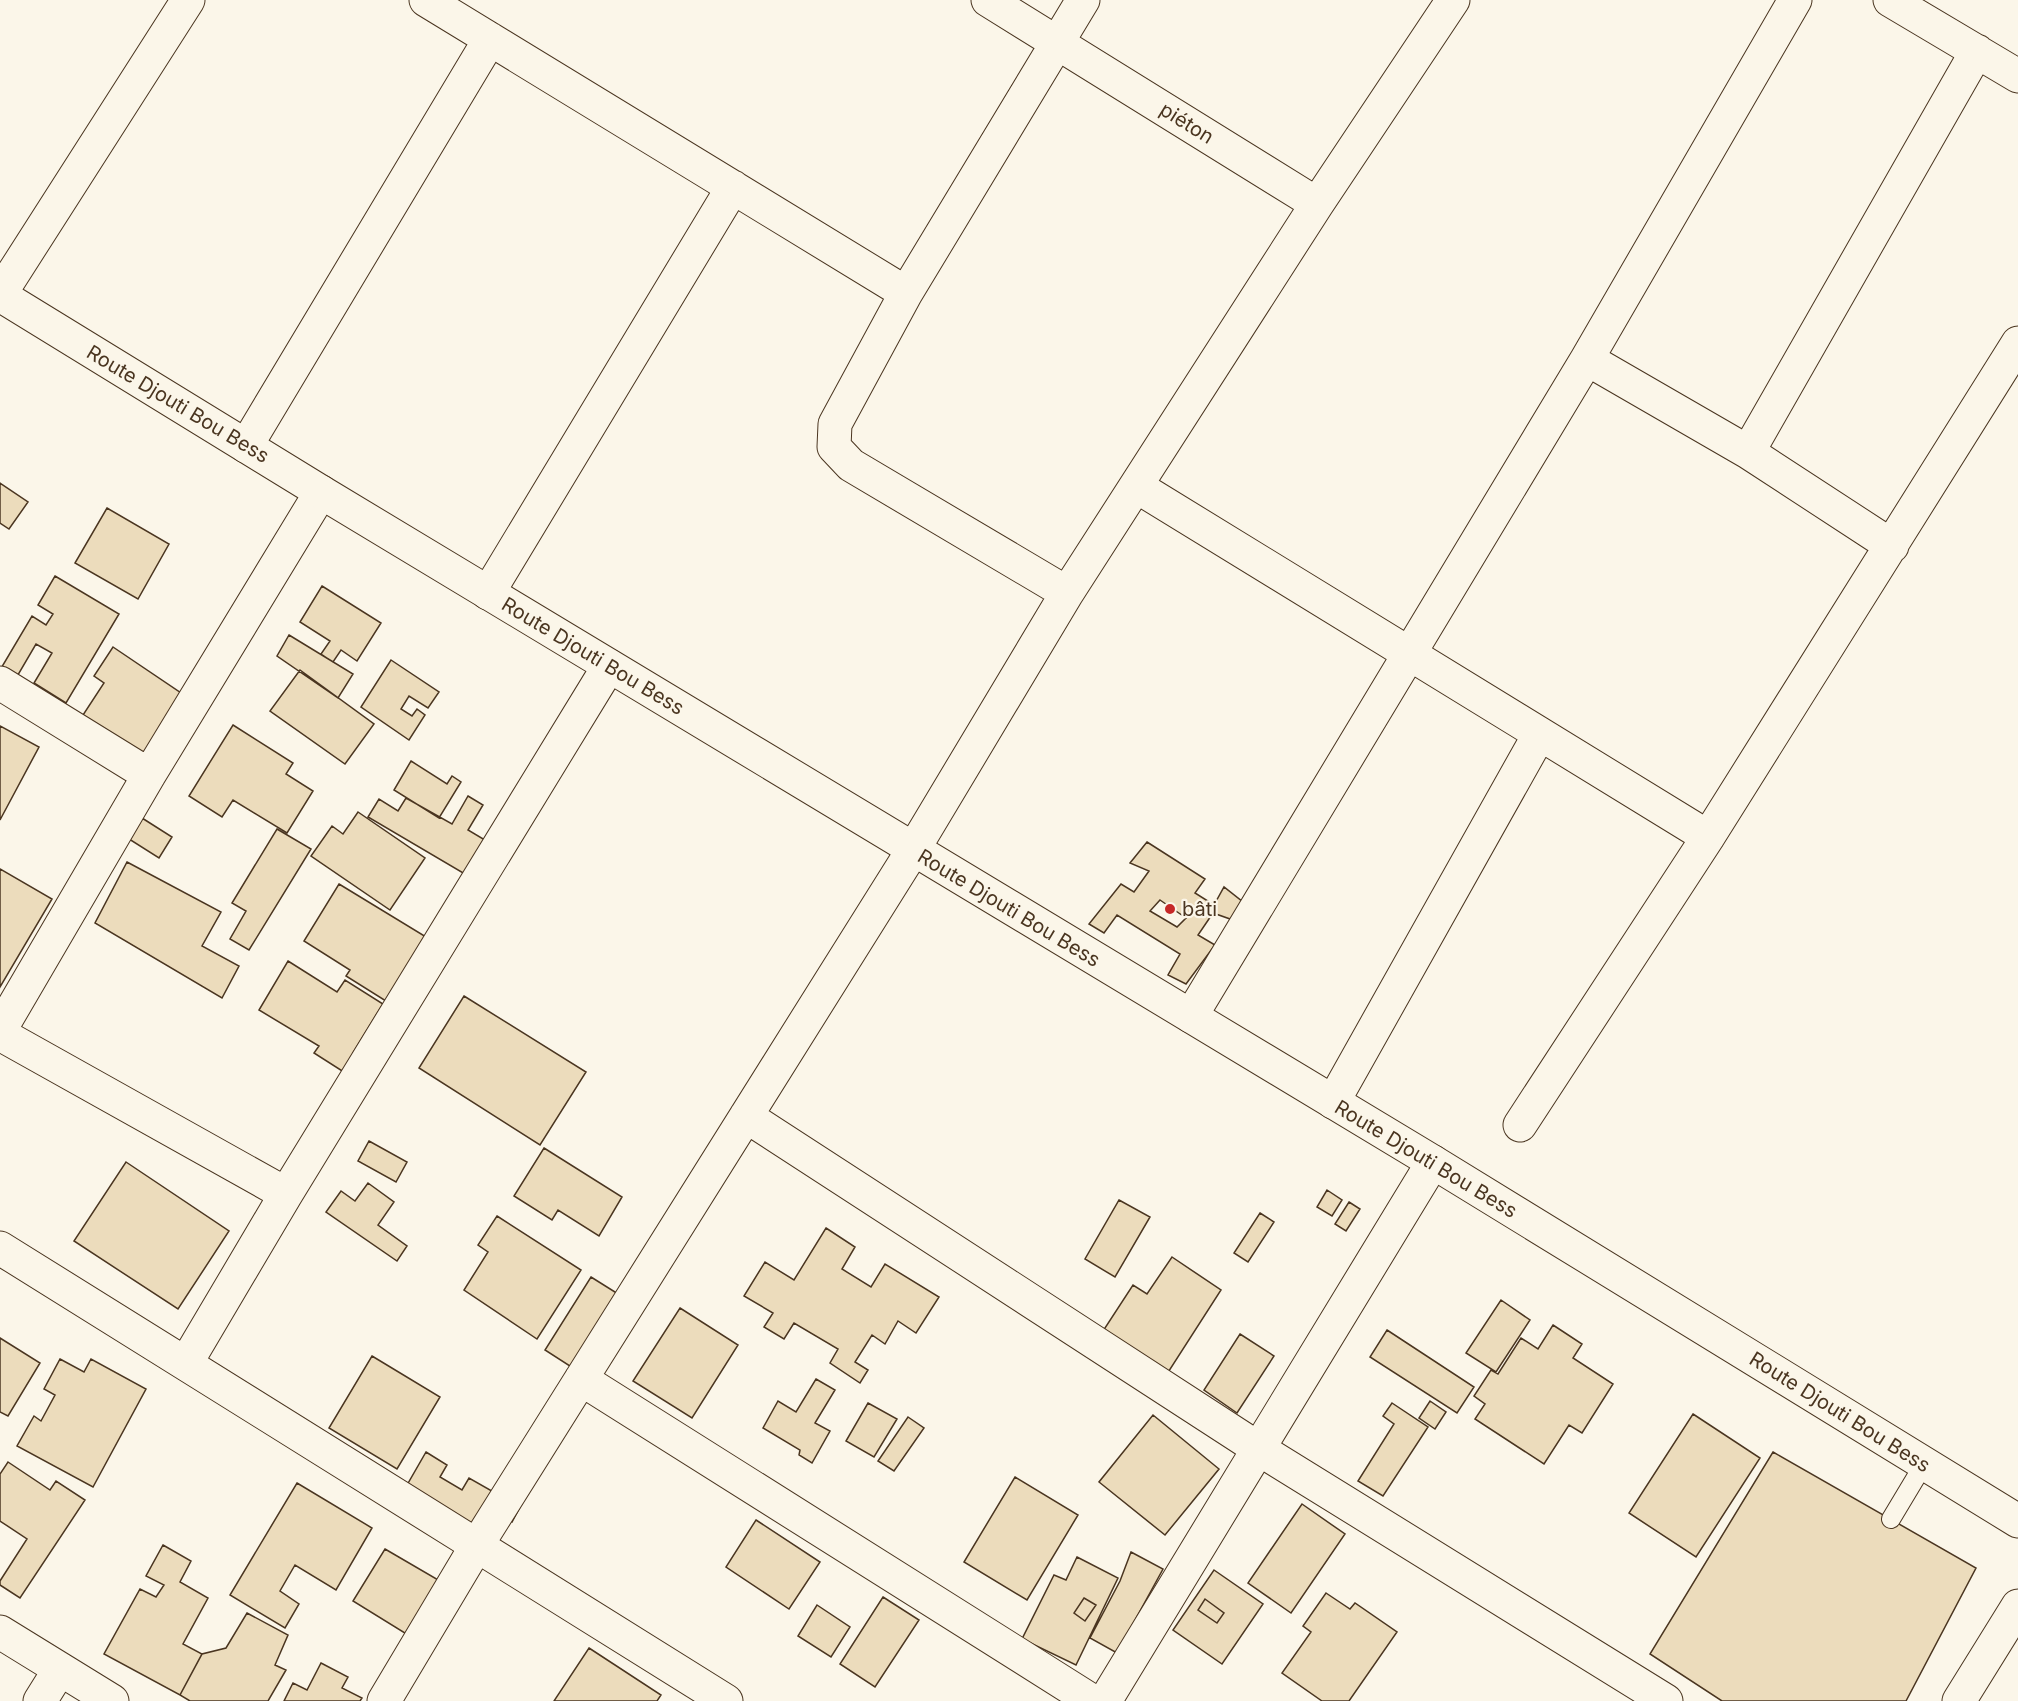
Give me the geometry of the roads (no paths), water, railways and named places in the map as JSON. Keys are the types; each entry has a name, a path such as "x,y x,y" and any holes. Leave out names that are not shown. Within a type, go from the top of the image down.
{"main road":[{"path":"0,295 188,0"},
{"path":"426,0 906,293"},
{"name":"piéton","path":"988,0 1317,204"},
{"path":"1067,593 851,465 834,447 835,424 906,293 1083,0"},
{"path":"384,1701 477,1545 913,850 1067,593 1317,204 1453,0"},
{"path":"1191,1016 1587,359 1795,0"},
{"path":"1890,0 2018,76"},
{"path":"246,446 490,39"},
{"path":"1748,452 1977,51"},
{"path":"488,593 733,188"},
{"name":"Route Djouti Bou Bess","path":"0,295 321,492 1433,1162 2018,1521"},
{"path":"1520,1125 1708,837 2018,343"},
{"path":"1587,359 1748,452 1892,546"},
{"path":"1136,486 1708,837"},
{"path":"286,1194 0,1032 149,775 321,492"},
{"path":"186,1363 286,1194 609,666"},
{"path":"0,683 149,775"},
{"path":"1333,1102 1539,735"},
{"path":"746,1116 1259,1449 1666,1701"},
{"path":"1106,1701 1433,1162"},
{"path":"0,1248 726,1701"},
{"path":"581,1379 1092,1701"},
{"path":"1959,1701 2018,1606"},
{"path":"0,1632 112,1701"},
{"path":"40,1701 60,1669"}],"lane":[{"path":"1891,1519 1924,1464"}],"place":[{"name":"bâti","path":"1170,909"}]}
